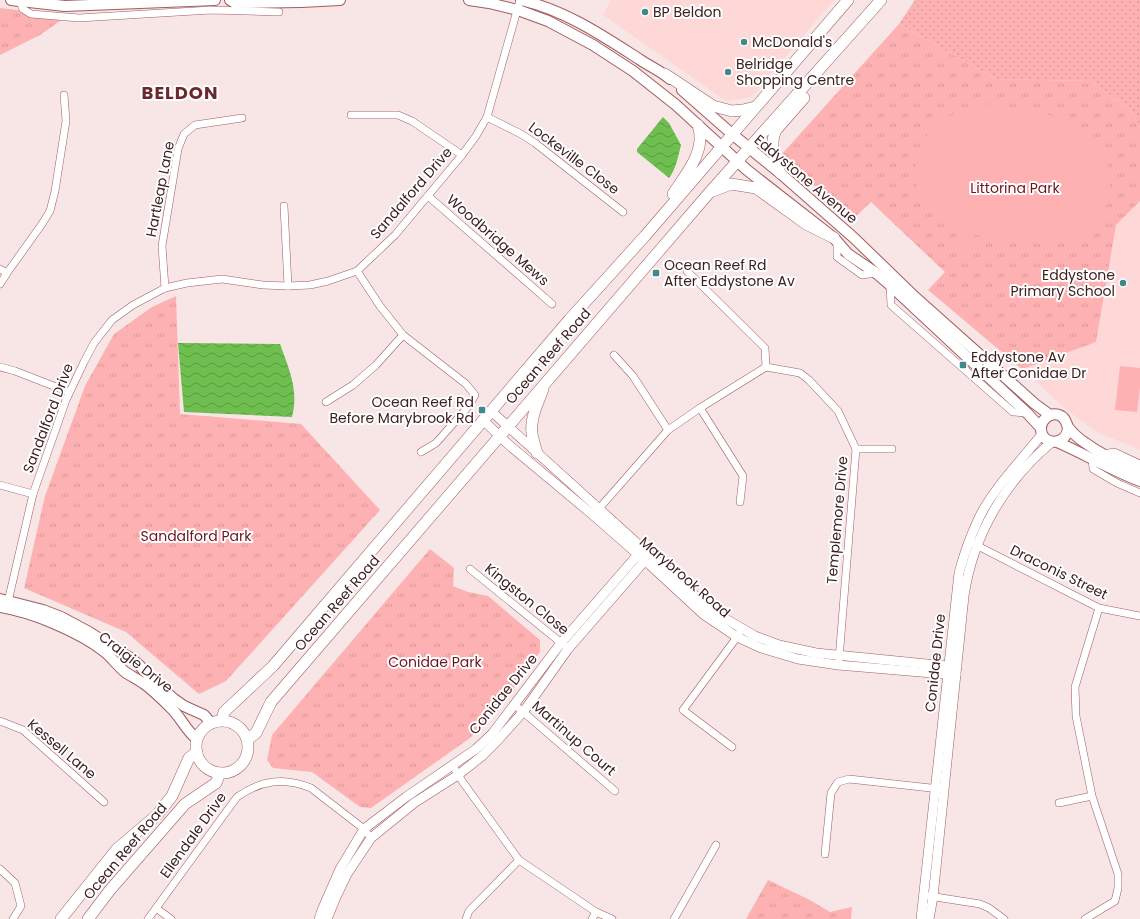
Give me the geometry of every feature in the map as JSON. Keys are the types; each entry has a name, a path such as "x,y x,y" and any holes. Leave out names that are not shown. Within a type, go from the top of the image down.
{"main road":[{"path":"16,1 63,3 94,2 173,7 215,0"},
{"path":"230,0 235,3 243,3 340,0"},
{"name":"Eddystone Avenue","path":"469,0 489,3 519,3 552,9 601,34 640,60 665,74 732,134 780,173 854,238 915,297 1035,404 1050,415"},
{"name":"Ocean Reef Road","path":"216,722 224,712 273,666 491,411 645,236 848,0"},
{"name":"Ocean Reef Road","path":"248,739 256,733 271,702 709,193 881,0"},
{"name":"Eddystone Avenue","path":"519,3 548,21 574,34 633,71 653,86 721,147 835,240 848,254 876,273 890,285 1027,413 1042,431"},
{"path":"780,173 772,146 776,130 834,63 862,23"},
{"path":"640,60 640,69 653,86"},
{"path":"665,74 712,106 732,110 744,110 755,107"},
{"path":"645,236 689,170 700,144 701,132 698,125"},
{"path":"709,193 722,186 731,184 756,188 806,224 835,240 854,238"},
{"path":"537,453 532,434 532,425 545,383"},
{"path":"1140,472 1123,466 1080,439 1068,427 1065,419 1062,417 1058,415 1050,415 1044,420 1042,431 1048,440 1092,458 1121,474 1140,481"},
{"path":"1054,442 1064,438 1067,435 1068,427"},
{"name":"Craigie Drive","path":"4,604 43,610 61,617 89,632 140,665 157,684 174,699 184,706 216,722"},
{"name":"Craigie Drive","path":"4,604 49,622 91,643 101,650 172,708 185,724 190,733 197,740"},
{"path":"216,722 230,722 238,726 248,739 248,752 242,763 232,771 220,773 212,771 200,760 197,752 197,740 204,728 216,722"},
{"name":"Ocean Reef Road","path":"61,919 117,849 157,814 172,796 189,758 197,752"},
{"name":"Ocean Reef Road","path":"88,919 110,890 185,804 216,783 220,773"}],"street":[{"path":"16,1 23,9 31,14 79,18 173,7 211,10 279,12"},
{"name":"Sandalford Drive","path":"4,604 32,494 69,392 94,343 112,320 133,305 165,288 187,283 222,279 263,285 310,285 328,281 357,271 396,235 476,136 487,117 519,3"},
{"path":"0,284 50,211 55,191 66,121 64,95"},
{"path":"351,115 398,115 412,121 462,155"},
{"name":"Lockeville Close","path":"487,117 521,134 535,143 623,212"},
{"name":"Hartleap Lane","path":"165,288 162,246 178,149 184,134 195,125 242,118"},
{"name":"Woodbridge Mews","path":"428,196 552,304"},
{"path":"284,206 288,286"},
{"path":"0,269 7,273"},
{"path":"357,271 380,306 403,335 466,384 474,395 468,406 436,443 422,452"},
{"path":"596,511 668,430 700,408 766,367 765,348 687,271"},
{"path":"326,402 353,385 376,365 403,335"},
{"path":"614,355 633,376 668,430"},
{"path":"0,367 15,371 69,392"},
{"name":"Templemore Drive","path":"766,367 800,372 809,380 838,411 856,449 838,660"},
{"path":"700,408 743,476 740,502"},
{"name":"Marybrook Road","path":"491,411 644,555 703,614 761,648 792,657 952,671"},
{"name":"Marybrook Road","path":"484,421 500,436 596,511"},
{"name":"Conidae Drive","path":"929,919 929,896 952,671 973,544 980,517 995,492 1042,431"},
{"name":"Conidae Drive","path":"973,544 1009,487 1041,451 1054,442"},
{"path":"856,449 892,449"},
{"path":"1104,454 1114,452 1140,464"},
{"path":"1092,458 1093,469 1116,483 1140,493"},
{"path":"0,485 32,494"},
{"name":"Draconis Street","path":"973,544 1099,608 1140,616"},
{"name":"Conidae Drive","path":"319,919 340,869 364,829 406,797 476,749 492,734 565,646 644,555"},
{"name":"Kingston Close","path":"470,569 565,646"},
{"path":"1085,919 1115,900 1118,888 1118,874 1092,796 1076,716 1075,687 1099,608"},
{"path":"732,747 683,710 739,634"},
{"name":"Conidae Drive","path":"327,919 347,874 371,838 414,803 458,775 482,756 524,711 565,646"},
{"name":"Martinup Court","path":"515,705 524,711 615,791"},
{"name":"Kessell Lane","path":"0,721 23,730 104,802"},
{"path":"453,766 519,860 596,912 612,919"},
{"path":"825,854 831,793 838,782 849,779 940,789"},
{"name":"Ellendale Drive","path":"148,919 232,803 237,797 252,788 274,781 301,784 311,788 364,829 371,838"},
{"path":"1059,804 1092,796"},
{"path":"674,919 716,845"},
{"path":"466,919 469,911 519,860"},
{"path":"0,869 15,883 21,906 13,919"},
{"path":"929,896 980,904 989,908 1004,919"},
{"name":"Conidae Drive","path":"921,919 929,896"},
{"path":"156,908 171,919"},
{"path":"592,919 596,912"}],"shaded area":[{"name":"Belridge Shopping Centre","path":"611,0 834,0 751,97 726,101 603,15"},
{"name":"Eddystone Primary School","path":"1140,201 1140,450 1097,432 1068,411 1022,369 1096,342 1116,225"}],"green space":[{"path":"915,0 1140,0 1140,127 1129,108 1089,81 996,79 899,24"},
{"path":"0,8 67,16 40,35 0,55"},
{"name":"Littorina Park","path":"899,24 996,79 1089,81 1129,108 1140,127 1140,201 1116,225 1096,342 1022,369 928,290 945,272 871,202 851,221 782,154"},
{"path":"988,104 1019,108 1073,121 1096,139 1108,158 1110,192 1103,217 1084,233 1055,244 1029,243 995,240 969,233 943,220 928,207 917,188 915,166 921,143 939,122 963,109"},
{"path":"951,242 986,244 985,254 950,252"},
{"name":"Sandalford Park","path":"176,296 180,414 301,424 380,510 226,681 199,694 126,632 24,588 45,496 85,386 114,334 152,307"},
{"path":"1120,366 1140,368 1140,387 1137,412 1115,410"},
{"name":"Conidae Park","path":"430,549 454,568 453,586 468,592 488,596 540,640 540,652 503,703 470,738 371,808 360,807 312,772 273,768 267,760 272,735"},
{"path":"768,880 808,899 830,912 852,907 851,919 746,919"}],"water":[{"path":"663,117 669,123 681,145 675,167 669,178 637,152 637,149"},
{"path":"178,343 280,344 290,371 294,389 294,407 292,417 184,412"}],"place":[{"name":"BP Beldon","path":"645,12"},
{"name":"McDonald's","path":"744,42"},
{"name":"Belridge Shopping Centre","path":"728,72"},
{"name":"Ocean Reef Rd After Eddystone Av","path":"656,273"},
{"name":"Eddystone Primary School","path":"1123,283"},
{"name":"Eddystone Av After Conidae Dr","path":"963,365"},
{"name":"Ocean Reef Rd Before Marybrook Rd","path":"482,410"}],"district":[{"name":"BELDON","path":"180,93"}]}
